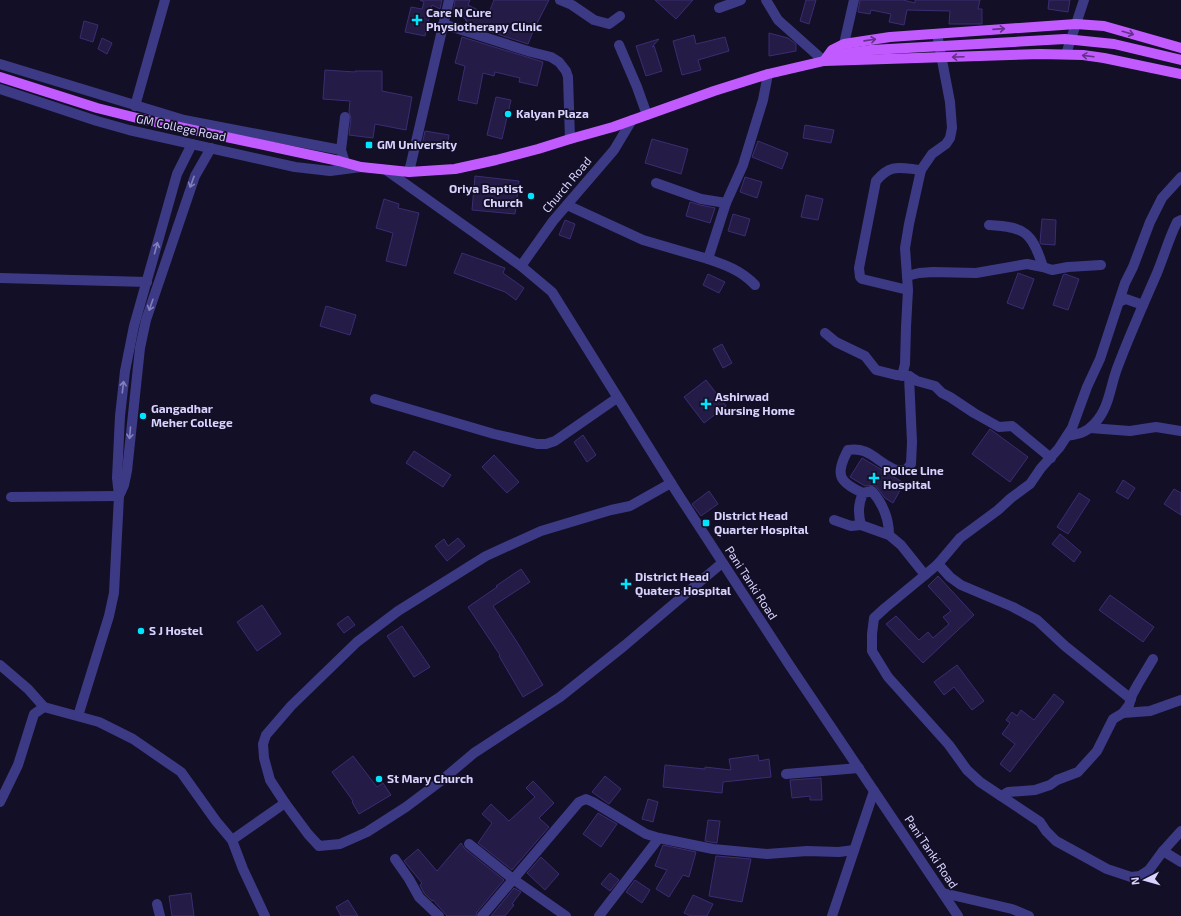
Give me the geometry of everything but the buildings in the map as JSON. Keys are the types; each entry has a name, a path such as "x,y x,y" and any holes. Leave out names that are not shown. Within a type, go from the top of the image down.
{"main road":[{"path":"824,61 832,50 844,44 890,37 1076,24 1104,26 1181,48"},
{"path":"0,77 97,108 137,118 361,167 410,172 455,169 538,149 570,138 613,127 768,74 824,61 841,54 871,50 1065,39 1114,44 1181,60"},
{"path":"824,61 912,57 1066,54 1104,58 1181,74"}],"street":[{"path":"135,106 165,0"},
{"path":"410,172 449,0"},
{"path":"560,0 572,5 594,20 609,24 620,16"},
{"path":"719,8 741,0"},
{"path":"766,0 778,20 824,61"},
{"path":"844,44 854,0"},
{"path":"1066,54 1084,0"},
{"path":"444,24 551,57 559,62 566,71 568,77 570,138"},
{"path":"889,535 889,525 881,502 872,491 863,493 844,482 840,474 841,463 848,450 857,448 875,457 895,470 906,470 911,464 912,442 905,376 908,290 905,248 921,170 932,154 946,144 950,138 952,128 950,102 937,34"},
{"path":"619,45 647,115"},
{"path":"0,64 184,120 341,150"},
{"path":"708,259 726,203 743,165 763,100 768,74"},
{"name":"GM College Road","path":"0,89 97,121 295,167 330,171 361,167"},
{"path":"342,162 341,150 345,117"},
{"name":"Church Road","path":"521,266 553,221 614,150 632,120"},
{"path":"78,716 109,616 114,593 119,496 117,461 120,416 125,372 134,326 148,282 177,174 192,144"},
{"path":"119,496 127,471 139,356 146,320 195,176 211,148"},
{"path":"908,290 862,279 859,268 876,181 882,173 893,167 921,170"},
{"path":"386,170 521,266"},
{"path":"1181,177 1162,198 1150,222 1119,302 1100,359 1087,387 1072,428 1067,436 1030,484 960,538 938,564 874,618 872,634 872,651 888,677 949,745 968,770 980,782 1040,822 1046,831 1056,840 1107,869 1131,877 1140,876 1149,870 1163,850 1181,831"},
{"path":"656,183 700,198 726,203"},
{"path":"567,205 643,240 723,264 738,271 755,285"},
{"path":"1067,436 1085,432 1095,424 1105,407 1112,390 1117,367 1158,271 1169,239 1177,222 1181,220"},
{"path":"989,225 1002,226 1023,231 1036,246 1042,267"},
{"path":"907,276 932,272 976,273 1027,264 1052,270 1068,266 1101,265"},
{"name":"Pani Tanki Road","path":"521,266 552,292 670,483 722,563 958,916"},
{"path":"0,278 148,282"},
{"path":"1119,302 1126,299 1143,304"},
{"path":"825,334 836,342 865,356 876,370 905,376 935,386 942,393 999,427 1012,426 1051,458"},
{"path":"375,399 494,434 537,444 546,444 555,441 618,398"},
{"path":"1090,428 1130,431 1156,427 1181,431"},
{"path":"670,483 630,506 611,510 540,531 486,556 398,611 357,642 291,706 266,735 263,744 264,758 270,780 308,834 319,846 340,844 367,832 406,807 442,780 474,753 560,697 624,646 722,563"},
{"path":"861,525 858,513 859,501 863,493"},
{"path":"11,497 119,496"},
{"path":"834,520 851,526 861,525 889,535 901,544 925,576"},
{"path":"938,564 950,577 961,585 1013,607 1037,620 1065,646 1131,699"},
{"path":"1001,796 1008,792 1035,790 1078,772 1097,751 1113,719 1123,713 1129,705 1145,671 1153,659"},
{"path":"0,665 28,689 44,707 99,722 133,738 181,772 216,821 232,840 243,869 265,916"},
{"path":"1123,713 1150,711 1181,700"},
{"path":"0,802 18,765 34,714 44,707"},
{"path":"786,774 858,768"},
{"path":"832,916 874,791"},
{"path":"482,916 579,802 586,799 594,802 646,834 713,849 760,853 839,852 854,850"},
{"path":"232,840 285,803"},
{"path":"600,916 659,838"},
{"path":"469,844 513,879 566,916"},
{"path":"1163,850 1181,862"},
{"path":"395,859 419,897 438,916"},
{"path":"943,893 1012,910 1029,916"},
{"path":"157,904 160,916"}],"place":[{"name":"Care N Cure Physiotherapy Clinic","path":"417,20"},
{"name":"Kalyan Plaza","path":"508,114"},
{"name":"GM University","path":"369,145"},
{"name":"Oriya Baptist Church","path":"531,196"},
{"name":"Ashirwad Nursing Home","path":"706,404"},
{"name":"Gangadhar Meher College","path":"143,416"},
{"name":"Police Line Hospital","path":"874,478"},
{"name":"District Head Quarter Hospital","path":"706,523"},
{"name":"District Head Quaters Hospital","path":"626,584"},
{"name":"S J Hostel","path":"141,631"},
{"name":"St Mary Church","path":"379,779"}]}
